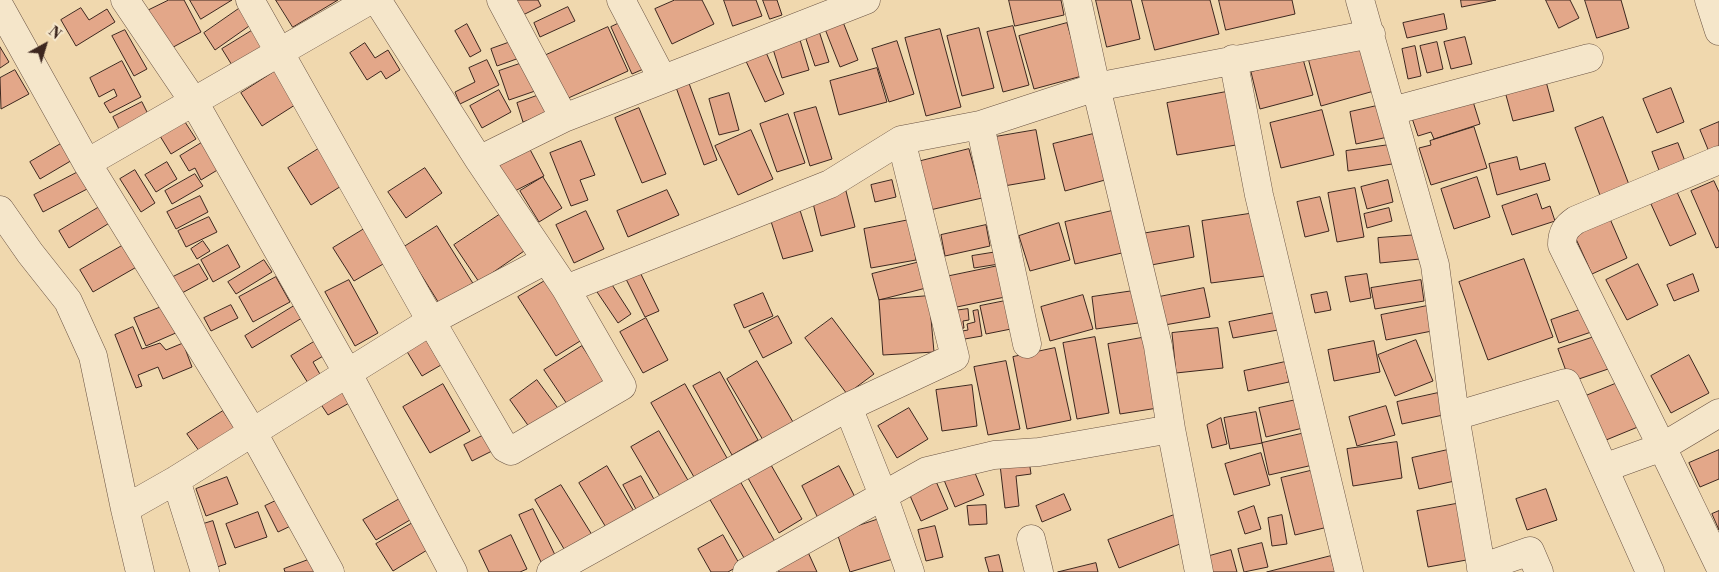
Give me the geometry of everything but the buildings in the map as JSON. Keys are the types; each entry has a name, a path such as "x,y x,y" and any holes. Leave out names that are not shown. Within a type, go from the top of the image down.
{"street":[{"path":"125,0 194,102 347,372 453,572"},
{"path":"250,0 430,321 505,448 511,451 622,386 566,289 479,160 377,0"},
{"path":"87,164 370,0"},
{"path":"501,0 564,118"},
{"path":"621,0 662,78"},
{"path":"479,160 564,118 662,78 866,0"},
{"path":"1076,0 1158,346 1171,429 1199,572"},
{"path":"1360,0 1435,265 1455,416 1482,570 1530,551 1539,572"},
{"path":"1709,0 1719,31"},
{"path":"0,7 87,164 252,431 330,572"},
{"path":"566,289 830,184 901,140 980,125 1096,87 1371,34"},
{"path":"1392,110 1589,58"},
{"path":"1234,59 1259,195 1348,572"},
{"path":"980,125 1027,344"},
{"path":"551,572 848,407 955,357 901,140"},
{"path":"1719,160 1576,220 1567,226 1562,235 1562,245 1719,565"},
{"path":"0,210 30,253 68,300 93,356 140,572"},
{"path":"125,509 176,480 430,321 546,260"},
{"path":"1455,416 1566,383 1650,572"},
{"path":"848,407 883,495 910,572"},
{"path":"1604,468 1662,447 1719,413"},
{"path":"747,572 927,471 994,456 1039,452 1171,429"},
{"path":"176,480 205,572"},
{"path":"1031,539 1039,572"}]}
